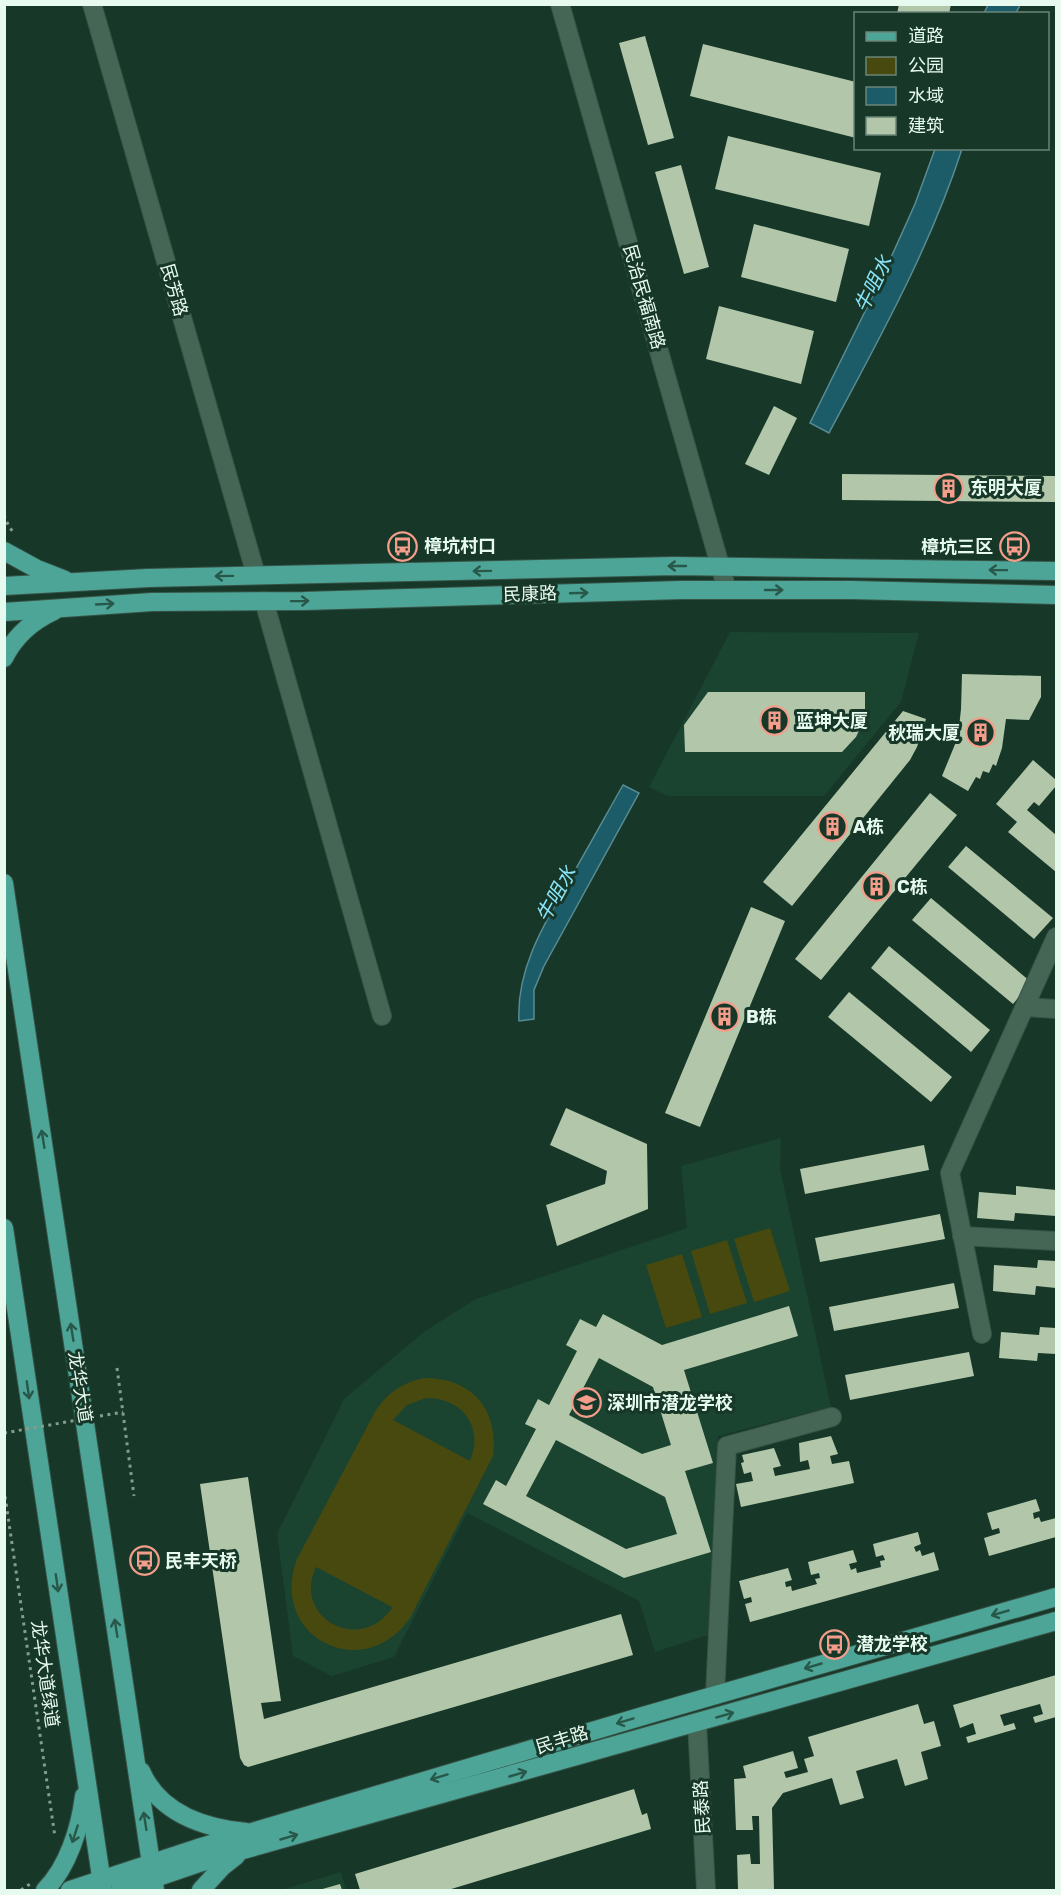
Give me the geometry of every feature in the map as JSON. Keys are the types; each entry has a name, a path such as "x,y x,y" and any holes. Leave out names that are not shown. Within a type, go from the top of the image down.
{"main road":[{"path":"4,551 38,569 72,582"},
{"name":"民康路","path":"4,586 148,578 720,566 1056,571"},
{"name":"民康路","path":"4,612 152,602 727,590 1056,595"},
{"path":"4,658 22,632 45,615 63,607"},
{"name":"龙华大道","path":"4,883 153,1878"},
{"path":"4,1228 102,1886"},
{"name":"民丰路","path":"120,1890 251,1840 715,1695 1056,1597"},
{"name":"民丰路","path":"251,1840 697,1723 1056,1621"},
{"path":"135,1757 151,1788 177,1812 195,1821 251,1840 201,1890"},
{"path":"45,1890 62,1866 73,1841 80,1819 86,1777"},
{"name":"民丰路","path":"70,1890 153,1878"}],"street":[{"name":"民芳路","path":"92,4 256,575"},
{"name":"民治民福南路","path":"560,4 727,590"},
{"path":"264,601 382,1016"},
{"path":"982,1334 950,1173 1056,937"},
{"path":"1025,1007 1056,1009"},
{"path":"962,1236 1056,1241"},
{"path":"715,1695 727,1446 832,1417"},
{"name":"民泰路","path":"697,1723 706,1890"}],"path":[{"path":"4,515 15,534"},
{"path":"117,1368 134,1496"},
{"path":"4,1433 123,1412"},
{"name":"龙华大道绿道","path":"4,1489 55,1833 55,1846"},
{"path":"21,1890 26,1887"}],"shaded area":[{"name":"蓝坤大厦","path":"730,632 919,633 901,702 824,796 667,796 649,787"},
{"name":"深圳市潜龙学校","path":"781,1138 780,1168 831,1407 718,1436 711,1634 655,1652 639,1601 467,1513 394,1657 332,1676 293,1656 277,1534 344,1399 425,1331 476,1299 687,1228 681,1166"},
{"path":"341,1872 346,1890 281,1890"}],"green space":[{"path":"770,1228 790,1291 754,1302 734,1239"},
{"path":"727,1240 747,1303 710,1314 691,1251"},
{"path":"682,1254 702,1317 666,1328 646,1265"},
{"path":"441,1379 469,1390 479,1399 491,1424 494,1439 493,1456 410,1618 390,1638 368,1648 346,1650 325,1643 307,1629 296,1610 292,1586 297,1559 376,1410 397,1389 416,1380","holes":["426,1398 450,1403 467,1417 474,1437 474,1449 470,1461 393,1420 407,1405","316,1567 392,1607 392,1608 379,1622 363,1629 348,1629 333,1624 321,1615 313,1602 311,1585"]}],"water":[{"path":"988,4 1020,5 1016,12 984,12"},
{"path":"935,150 962,150 919,258 829,433 810,423 884,273 915,204"},
{"path":"623,785 639,793 544,966 534,990 534,1019 519,1021 522,982 534,946"}],"building":[{"path":"899,4 951,4 949,12 897,12"},
{"path":"645,36 674,138 648,145 619,43"},
{"path":"703,44 854,82 854,137 690,96"},
{"path":"728,136 881,173 869,226 715,189"},
{"path":"681,165 709,267 684,274 655,172"},
{"path":"754,224 849,249 836,302 741,277"},
{"path":"719,306 814,331 801,384 706,359"},
{"path":"774,406 797,418 769,475 745,464"},
{"name":"东明大厦","path":"842,474 1056,476 1056,502 842,500"},
{"name":"秋瑞大厦","path":"962,674 1041,676 1041,697 1029,720 1006,719 1002,748 996,766 993,764 989,773 983,771 980,779 976,777 968,791 942,776 958,737"},
{"name":"蓝坤大厦","path":"708,692 865,692 865,718 856,737 842,752 685,752 684,725"},
{"name":"A栋","path":"903,711 926,719 910,760 792,906 763,882"},
{"path":"1033,760 1056,780 1056,786 1039,806 1034,802 1027,810 1056,835 1056,872 1008,832 1017,822 996,804"},
{"name":"C栋","path":"930,793 957,815 821,980 795,959"},
{"path":"966,846 1053,918 1034,939 948,867"},
{"path":"931,898 1031,982 1013,1004 912,920"},
{"name":"B栋","path":"751,907 785,921 700,1127 665,1113"},
{"path":"889,946 990,1030 971,1052 871,968"},
{"path":"849,992 952,1077 931,1102 828,1017"},
{"path":"566,1108 647,1144 648,1209 557,1246 546,1205 605,1184 607,1171 550,1145"},
{"path":"924,1145 929,1170 805,1194 800,1169"},
{"path":"1016,1186 1056,1190 1056,1216 1015,1213 1014,1221 977,1218 979,1192 1016,1195"},
{"path":"940,1214 945,1239 820,1262 815,1238"},
{"path":"1038,1260 1056,1261 1056,1288 1036,1286 1035,1295 993,1291 994,1265 1037,1268"},
{"path":"954,1283 959,1308 834,1331 829,1307"},
{"path":"789,1306 798,1336 684,1370 713,1463 685,1471 711,1552 624,1578 483,1504 496,1480 506,1486 536,1429 525,1424 538,1399 549,1405 577,1351 566,1345 580,1319 596,1327 603,1314 662,1345","holes":["599,1358 653,1387 671,1445 642,1454 569,1415","556,1440 665,1497 677,1534 626,1549 526,1496"]},
{"path":"1040,1327 1056,1328 1056,1354 1038,1353 1037,1361 999,1358 1001,1332 1039,1335"},
{"path":"969,1352 974,1376 850,1400 845,1375"},
{"path":"831,1436 838,1454 830,1456 832,1464 849,1461 854,1483 741,1507 736,1484 753,1481 751,1472 744,1474 741,1463 744,1462 742,1455 774,1448 781,1466 773,1468 775,1476 810,1469 808,1460 800,1462 799,1443"},
{"path":"248,1477 281,1701 261,1703 264,1719 621,1614 633,1655 248,1767 240,1758 200,1484"},
{"path":"1036,1499 1040,1511 1033,1513 1034,1519 1039,1517 1041,1522 1056,1518 1056,1537 989,1556 984,1538 1000,1533 999,1528 992,1530 987,1513"},
{"path":"918,1532 921,1544 914,1547 916,1552 920,1550 922,1556 934,1552 939,1570 750,1622 745,1604 752,1602 751,1597 744,1599 739,1581 788,1568 792,1580 785,1582 786,1587 791,1586 792,1591 817,1584 815,1579 820,1578 819,1573 811,1575 808,1562 853,1550 857,1562 849,1564 851,1570 856,1568 857,1573 881,1567 880,1561 885,1560 883,1555 876,1557 873,1544"},
{"path":"1056,1675 1056,1717 1035,1723 1033,1717 1043,1714 1040,1704 1000,1715 1004,1726 1014,1723 1016,1729 968,1743 966,1737 976,1734 973,1723 960,1728 953,1705"},
{"path":"918,1704 924,1724 934,1721 941,1746 921,1752 928,1779 905,1786 897,1759 856,1771 864,1798 840,1805 832,1778 783,1793 772,1808 774,1890 738,1890 737,1855 750,1854 751,1864 760,1864 759,1816 752,1816 753,1830 736,1830 734,1779 746,1778 743,1766 793,1751 798,1768 784,1772 786,1778 808,1772 804,1759 814,1756 808,1737"},
{"path":"634,1789 642,1815 647,1813 651,1829 448,1890 360,1890 355,1874"},
{"path":"340,1884 342,1890 319,1890"}],"place":[{"name":"东明大厦","path":"949,488"},
{"name":"樟坑村口","path":"403,546"},
{"name":"樟坑三区","path":"1014,547"},
{"name":"蓝坤大厦","path":"775,721"},
{"name":"秋瑞大厦","path":"981,733"},
{"name":"A栋","path":"832,827"},
{"name":"C栋","path":"876,887"},
{"name":"B栋","path":"725,1017"},
{"name":"深圳市潜龙学校","path":"586,1403"},
{"name":"民丰天桥","path":"144,1561"},
{"name":"潜龙学校","path":"835,1644"}],"water label":[{"name":"牛咀水","path":"873,284"},
{"name":"牛咀水","path":"556,894"}]}
